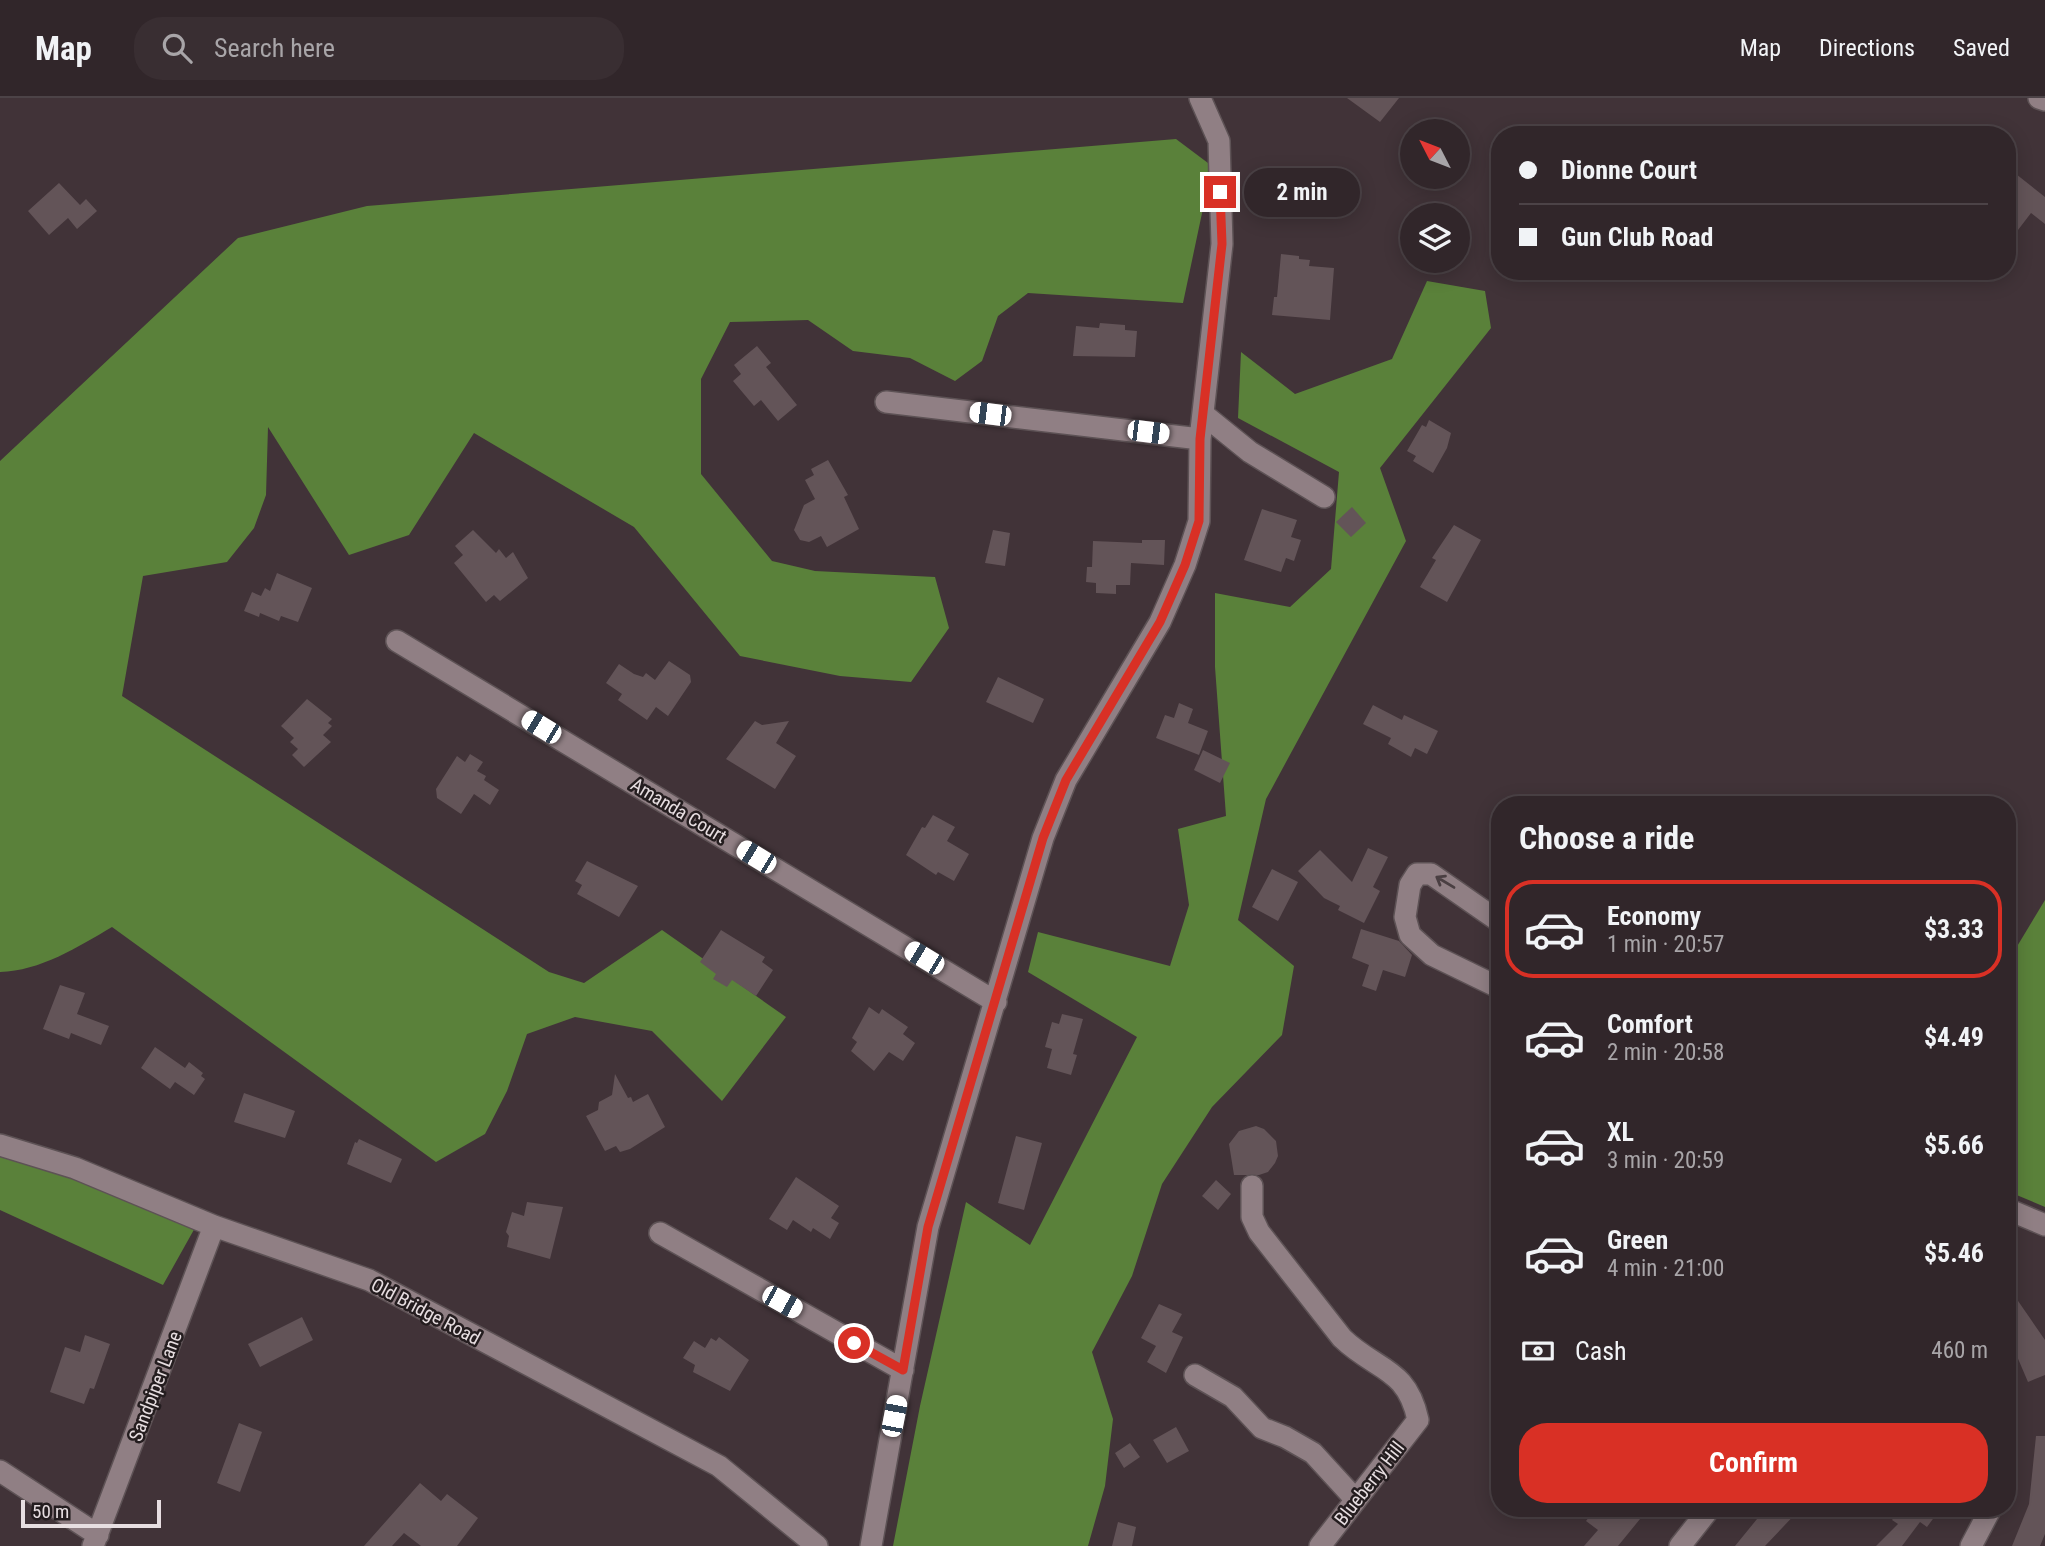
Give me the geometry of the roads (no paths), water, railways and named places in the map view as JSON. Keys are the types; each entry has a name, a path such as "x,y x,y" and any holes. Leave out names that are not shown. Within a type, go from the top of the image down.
{"street":[{"path":"872,1546 928,1227 1043,838 1066,780 1160,622 1185,565 1199,521 1200,439 1222,244 1219,141 1200,98"},
{"path":"2039,98 2045,100"},
{"path":"886,402 1200,439"},
{"path":"1203,414 1250,452 1324,497"},
{"name":"Amanda Court","path":"397,640 996,1002"},
{"path":"1491,916 1431,874 1417,874 1410,884 1406,926 1417,943 1432,955 1491,984"},
{"name":"Old Bridge Road","path":"0,1144 75,1168 214,1226 369,1280 719,1466 817,1546"},
{"name":"Blueberry Hill","path":"1252,1186 1252,1217 1259,1232 1342,1338 1355,1350 1402,1380 1410,1390 1418,1420 1320,1546"},
{"path":"2016,1213 2045,1225"},
{"name":"Sandpiper Lane","path":"95,1540 214,1226"},
{"path":"660,1233 903,1370"},
{"path":"1195,1376 1233,1397 1262,1428 1313,1453 1356,1500"},
{"path":"0,1471 95,1540"},
{"path":"1680,1546 1703,1517"},
{"path":"1971,1546 1986,1517"}]}
